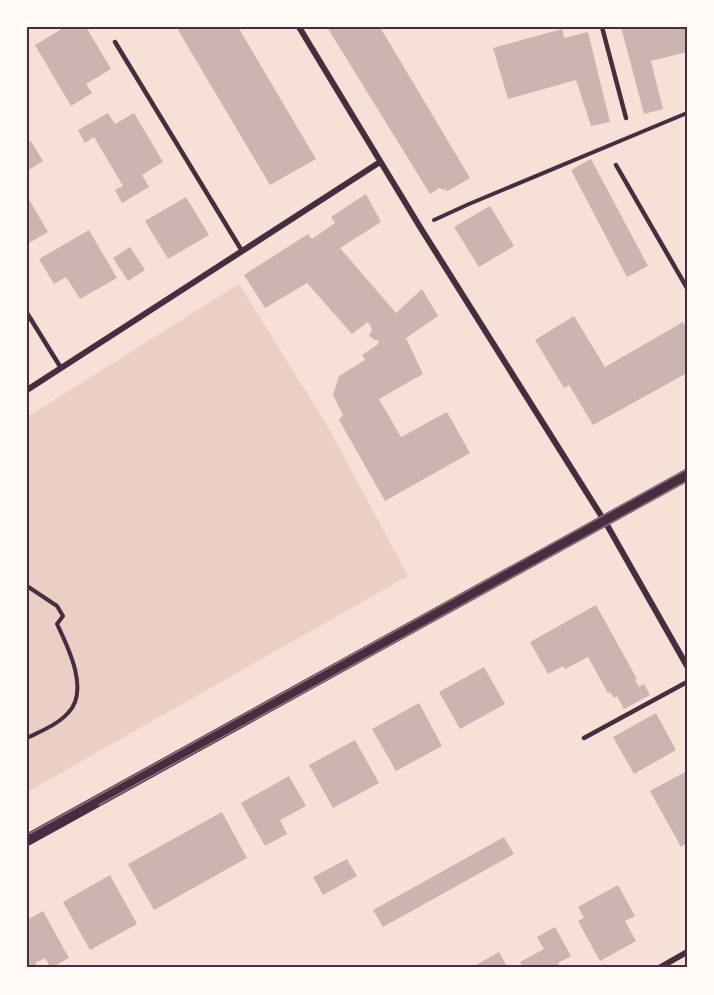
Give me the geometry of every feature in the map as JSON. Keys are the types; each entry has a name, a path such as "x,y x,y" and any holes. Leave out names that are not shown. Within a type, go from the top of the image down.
{"main road":[{"path":"27,840 687,475"}],"street":[{"path":"299,27 420,227 604,521 687,666"},
{"path":"27,390 380,162"},
{"path":"658,968 687,952"}],"lane":[{"path":"602,27 626,118"},
{"path":"115,42 242,251"},
{"path":"616,165 687,288"},
{"path":"27,313 61,368"},
{"path":"584,738 687,682"}],"path":[{"path":"420,227 469,204 687,113"},
{"path":"27,586 57,606 63,616 57,624 74,662 77,698 69,712 53,726 27,738"}],"shaded area":[{"path":"239,284 328,427 408,576 27,792 27,417"}],"building":[{"path":"65,27 86,27 111,69 86,84 92,93 71,106 35,45"},
{"path":"184,27 238,27 316,159 270,185 178,30"},
{"path":"327,27 380,27 470,178 448,191 439,188 430,194"},
{"path":"621,27 687,27 687,52 651,61 663,109 644,114"},
{"path":"562,29 564,38 588,32 610,122 591,126 576,80 508,99 493,48"},
{"path":"108,113 115,124 134,113 163,162 142,175 149,187 122,203 115,190 123,186 94,137 85,143 78,130"},
{"path":"31,141 43,161 27,171 27,143"},
{"path":"591,159 648,266 627,277 571,170"},
{"path":"366,194 381,222 340,248 396,313 422,289 438,316 406,338 423,374 379,399 401,437 447,412 470,453 385,501 339,420 343,415 333,395 339,376 365,360 362,355 377,345 379,340 369,336 372,329 368,322 352,334 307,283 265,308 244,275 308,234 312,239 335,223 331,217"},
{"path":"27,196 48,232 27,244"},
{"path":"186,197 209,235 168,259 145,221"},
{"path":"490,206 514,246 479,267 454,227"},
{"path":"89,230 117,278 80,299 66,277 54,284 39,259"},
{"path":"130,247 145,270 128,281 113,258"},
{"path":"574,316 605,367 683,322 687,328 687,373 593,425 569,385 564,388 535,340"},
{"path":"596,605 637,679 635,680 639,687 644,684 650,695 624,709 617,696 614,698 610,692 608,693 588,657 565,669 563,666 548,674 530,642"},
{"path":"484,667 505,704 460,729 439,692"},
{"path":"419,703 442,746 396,771 372,729"},
{"path":"656,713 676,750 634,774 613,737"},
{"path":"355,740 379,783 333,808 309,765"},
{"path":"687,771 687,843 681,847 650,791"},
{"path":"289,776 306,806 280,820 287,834 265,846 241,803"},
{"path":"222,812 247,858 154,910 128,864"},
{"path":"504,837 514,854 383,927 373,910"},
{"path":"347,859 357,876 323,895 313,877"},
{"path":"110,875 137,924 90,950 63,902"},
{"path":"618,885 635,916 625,921 636,941 600,961 578,921 584,918 578,907"},
{"path":"43,911 69,958 51,968 45,958 35,963 38,968 27,968 27,920"},
{"path":"555,927 571,956 558,963 560,968 524,968 520,962 544,949 537,937"},
{"path":"499,952 508,968 478,968 476,965"}],"tram line":[{"path":"27,835 687,469"},
{"path":"99,805 687,481"}]}
